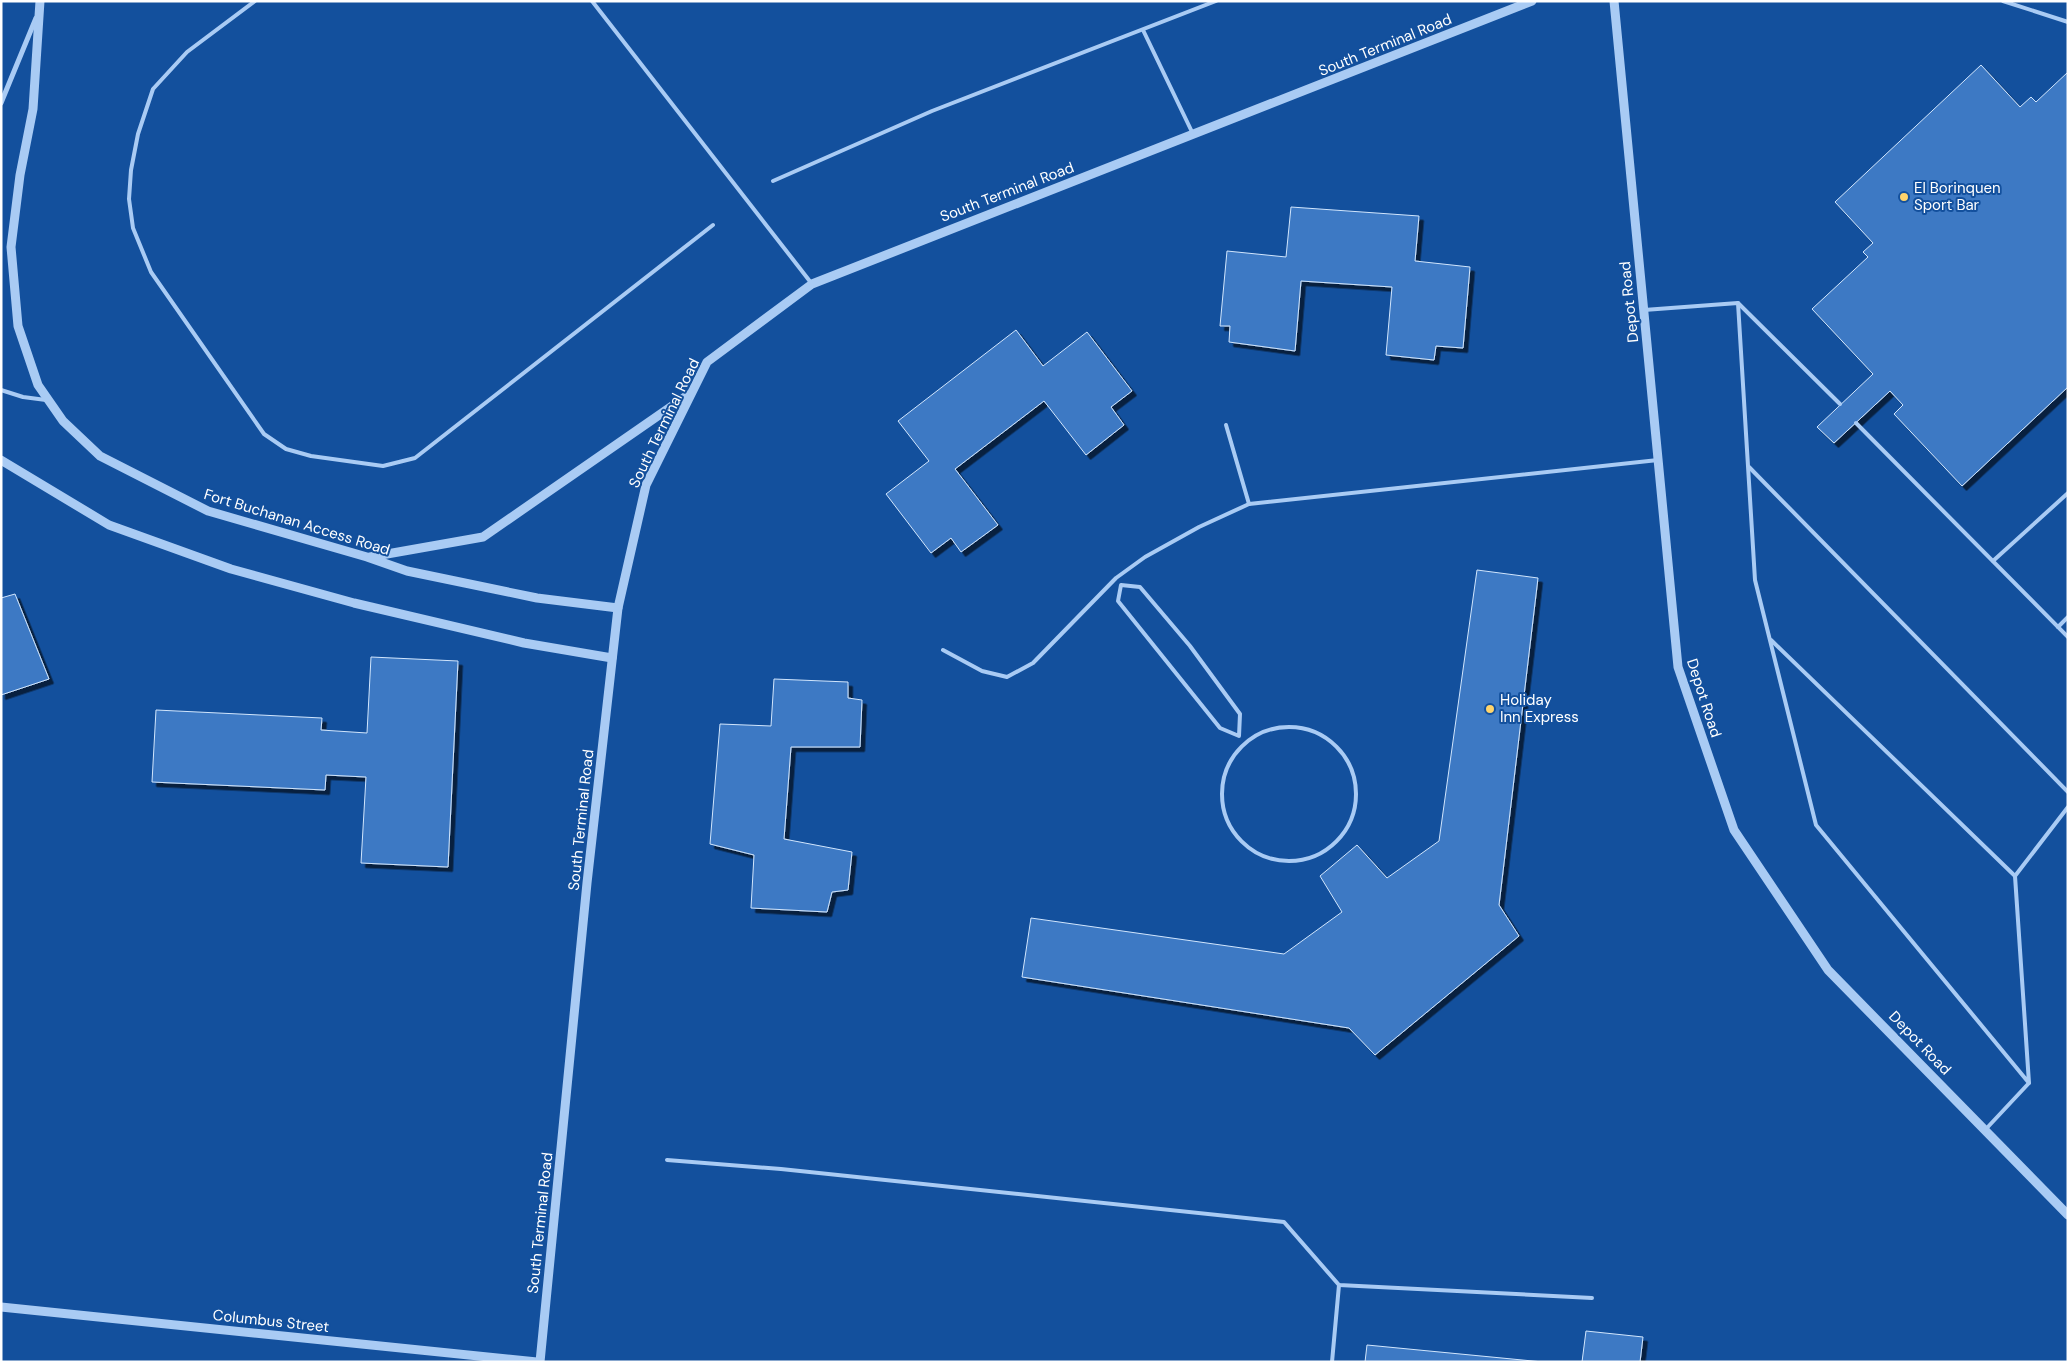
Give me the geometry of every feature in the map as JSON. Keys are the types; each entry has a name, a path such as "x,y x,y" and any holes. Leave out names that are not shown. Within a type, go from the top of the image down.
{"street":[{"name":"South Terminal Road","path":"538,1362 618,608 646,485 707,362 812,284 1532,1"},
{"name":"Depot Road","path":"1614,1 1678,666 1734,830 1828,970 2068,1215"},
{"path":"1,103 40,5"},
{"name":"Fort Buchanan Access Road","path":"40,5 33,109 20,176 11,247 18,326 38,385 63,421 100,456 208,511 367,557 408,571 537,598 618,608"},
{"path":"367,557 483,537 691,394"},
{"path":"1,460 109,525 231,569 354,604 524,643 612,658"},
{"name":"Columbus Street","path":"1,1307 538,1362"}],"lane":[{"path":"255,1 187,52 153,89 138,134 131,170 129,199 133,228 151,272 264,434 286,449 311,456 383,466 415,458 713,225"},
{"path":"592,1 812,284"},
{"path":"773,181 932,111 1216,1"},
{"path":"2003,1 2068,22"},
{"path":"1143,30 1193,135"},
{"path":"1644,310 1738,303 1840,404"},
{"path":"1738,303 1755,580 1816,825 2029,1083"},
{"path":"1,390 23,397 48,400"},
{"path":"1856,423 2068,637"},
{"path":"1226,425 1249,504"},
{"path":"943,650 982,671 1007,677 1033,663 1116,578 1145,557 1200,527 1249,504 1658,460"},
{"path":"1748,466 2068,792"},
{"path":"1993,561 2068,493"},
{"path":"1116,578 1121,585 1118,601 1220,728 1239,736 1245,742"},
{"path":"1121,585 1140,586 1190,646 1240,714 1239,736"},
{"path":"2058,627 2068,617"},
{"path":"1770,639 2015,876"},
{"path":"1284,727 1307,729 1328,739 1344,755 1354,776 1357,798 1352,821 1339,840 1322,853 1301,860 1280,860 1259,854 1242,842 1229,824 1222,804 1223,782 1230,762 1245,742 1262,732 1284,727"},
{"path":"1985,1130 2029,1083 2015,876 2068,807"},
{"path":"667,1160 781,1169 1284,1222 1339,1285 1592,1298"},
{"path":"1332,1362 1339,1285"}],"building":[{"path":"1981,65 2020,107 2031,97 2036,102 2068,72 2068,387 1962,486 1894,414 1903,405 1890,391 1834,443 1817,427 1873,374 1812,309 1868,257 1863,252 1873,243 1835,202"},
{"path":"1291,207 1419,216 1415,261 1470,267 1463,348 1436,346 1434,360 1386,355 1392,287 1301,281 1295,351 1229,342 1230,326 1220,326 1227,251 1286,257"},
{"path":"1016,330 1043,366 1087,332 1132,391 1111,407 1124,425 1086,455 1044,401 955,469 998,525 961,552 951,538 931,553 886,494 929,461 898,421"},
{"name":"Holiday Inn Express","path":"1477,570 1538,578 1499,905 1519,936 1375,1055 1349,1028 1022,977 1031,918 1284,954 1342,912 1320,876 1357,845 1387,878 1439,841"},
{"path":"15,594 49,679 1,695 1,598"},
{"path":"371,657 458,661 448,867 361,863 366,777 326,775 325,790 152,782 156,710 322,718 321,730 367,733"},
{"path":"774,679 848,682 848,698 862,700 860,747 791,747 784,839 852,852 848,890 832,892 827,912 751,908 754,855 710,844 720,724 771,726"},
{"path":"1586,1331 1643,1337 1640,1362 1582,1362"},
{"path":"1367,1345 1543,1362 1365,1362"}],"place":[{"name":"El Borinquen Sport Bar","path":"1904,197"},
{"name":"Holiday Inn Express","path":"1490,709"}]}
